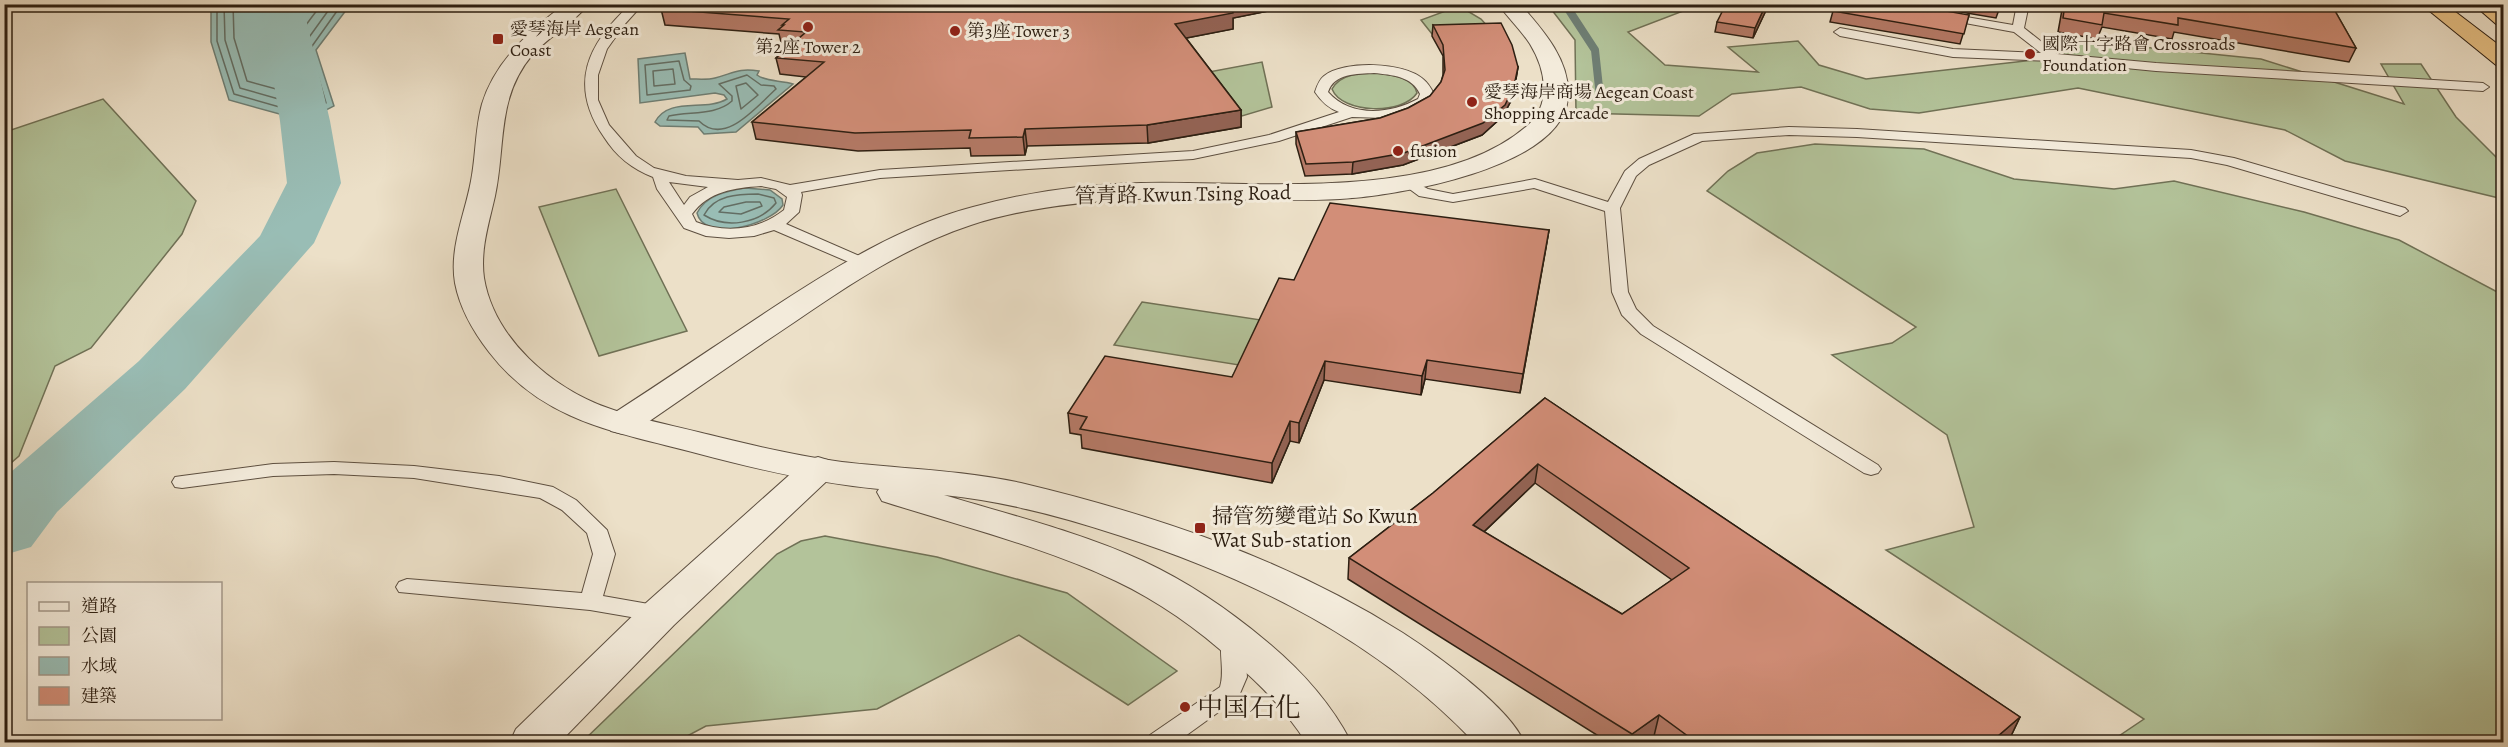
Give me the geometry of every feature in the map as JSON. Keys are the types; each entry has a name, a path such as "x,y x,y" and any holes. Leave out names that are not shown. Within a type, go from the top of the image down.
{"highway":[{"path":"2431,4 2504,60"},
{"path":"2483,4 2504,19"}],"street":[{"path":"579,4 536,38 508,73 499,90 469,254 470,281 480,312 489,329 506,352 541,385 573,405 623,423 696,443 827,471 987,488 1108,518 1174,540 1309,596 1361,626 1444,686 1502,742"},
{"name":"管青路 Kwun Tsing Road","path":"623,423 798,305 865,264 918,236 958,220 991,210 1057,197 1138,191 1370,189 1464,168 1516,147 1538,130 1553,112 1555,79 1542,44 1508,4"},
{"path":"532,742 660,614 827,471"},
{"path":"827,471 1112,564 1162,588 1198,610 1232,635 1281,679 1319,725 1328,742"}],"lane":[{"path":"638,4 613,30 598,51 591,68 589,84 599,122 622,151 638,165 659,175 737,184 761,182 789,190 795,195 796,202 786,217 774,224 741,233 707,233 687,223 685,216 664,189 659,175"},
{"path":"2018,29 2023,4"},
{"path":"1928,14 2018,29 2054,57"},
{"path":"1840,32 1953,53 2054,57 2156,67 2483,87"},
{"path":"789,190 880,174 1193,155 1240,148 1352,112 1386,114 1402,112 1424,101 1427,94 1425,87 1418,80 1392,71 1357,70 1329,78 1322,85 1321,92 1325,100 1352,112"},
{"path":"1870,469 1647,330 1628,311 1620,292 1612,208 1629,174 1644,162 1699,137 1789,132 2191,154 2229,161 2400,212"},
{"path":"1407,182 1424,194 1453,198 1535,183 1563,194 1612,208"},
{"path":"685,216 688,208 701,197 737,184"},
{"path":"774,224 865,264"},
{"path":"182,482 273,470 334,468 424,473 500,483 546,492 569,505 597,530 604,554 590,602"},
{"path":"407,587 590,602 660,614"},
{"path":"1159,742 1230,692 1235,676 1232,635"}],"green space":[{"path":"1548,5 1684,5 1691,8 1628,32 1665,65 1758,72 1728,47 1798,41 1819,65 1866,79 2035,60 2083,41 2261,59 2404,104 2381,64 2421,64 2456,117 2503,164 2503,199 2345,161 2285,130 2078,88 1919,113 1870,109 1801,87 1732,94 1699,116 1576,113 1575,40"},
{"path":"1459,6 1481,19 1492,31 1432,34 1421,20"},
{"path":"1262,62 1272,107 1242,116 1209,72"},
{"path":"1377,73 1407,80 1417,93 1410,100 1399,105 1373,109 1348,103 1338,97 1332,89 1346,77"},
{"path":"103,99 196,201 182,234 91,348 55,366 19,456 5,468 5,132"},
{"path":"1815,144 1924,149 2014,179 2114,189 2174,181 2304,212 2399,240 2503,295 2503,742 2110,742 2144,719 1886,550 1974,527 1947,435 1832,355 1892,343 1916,327 1707,191 1728,171 1757,153"},
{"path":"616,189 687,331 599,356 539,207"},
{"path":"1142,302 1261,320 1239,365 1114,345"},
{"path":"825,536 937,557 1067,593 1177,671 1128,705 1019,635 877,709 706,726 676,742 582,742 777,554 801,541"}],"water":[{"path":"211,5 350,5 316,50 334,106 305,121 229,100 211,42"},
{"path":"685,53 690,79 712,79 752,70 759,71 757,75 765,79 793,84 736,132 704,134 698,127 660,126 655,122 669,109 718,103 727,99 724,95 715,93 640,103 638,59"},
{"path":"745,188 770,190 782,199 783,205 765,219 738,228 712,227 702,222 697,213 711,198 724,192"}],"building":[{"path":"670,4 979,4 977,9 1031,4 1232,4 1233,13 1175,24 1241,110 1147,125 1025,129 1023,137 969,138 971,130 855,133 752,122 824,62 776,58 806,32 778,30 789,19 661,9"},
{"path":"1726,4 1766,4 1755,28 1717,22"},
{"path":"1837,4 1907,4 1969,15 1964,34 1833,11"},
{"path":"1982,4 2000,4 1999,7"},
{"path":"2065,4 2331,4 2356,48 2178,18 2178,25 2104,13 2102,25 2063,18"},
{"name":"愛琴海岸商場 Aegean Coast Shopping Arcade","path":"1501,23 1512,45 1518,67 1514,86 1505,105 1483,123 1404,153 1353,162 1306,164 1296,132 1380,118 1408,108 1430,96 1441,82 1445,70 1443,45 1433,25"},
{"path":"1330,203 1549,230 1523,374 1427,360 1422,376 1325,361 1299,423 1290,421 1272,463 1080,429 1087,417 1068,413 1105,356 1232,377 1279,278 1294,280"},
{"path":"1545,398 2020,717 1991,742 1696,742 1659,715 1632,734 1349,558 1433,493","holes":["1538,464 1689,568 1622,614 1473,525"]}],"waterway":[{"path":"4,529 31,495 162,375 285,243 314,183 305,121 283,10 284,4"},
{"path":"1565,4 1595,50 1600,97"}],"place":[{"name":"第2座 Tower 2","path":"808,27"},
{"name":"第3座 Tower 3","path":"955,31"},
{"name":"愛琴海岸 Aegean Coast","path":"498,39"},
{"name":"國際十字路會 Crossroads Foundation","path":"2030,54"},
{"name":"愛琴海岸商場 Aegean Coast Shopping Arcade","path":"1472,102"},
{"name":"fusion","path":"1398,151"},
{"name":"掃管笏變電站 So Kwun Wat Sub-station","path":"1200,528"},
{"name":"中国石化","path":"1185,707"}]}
